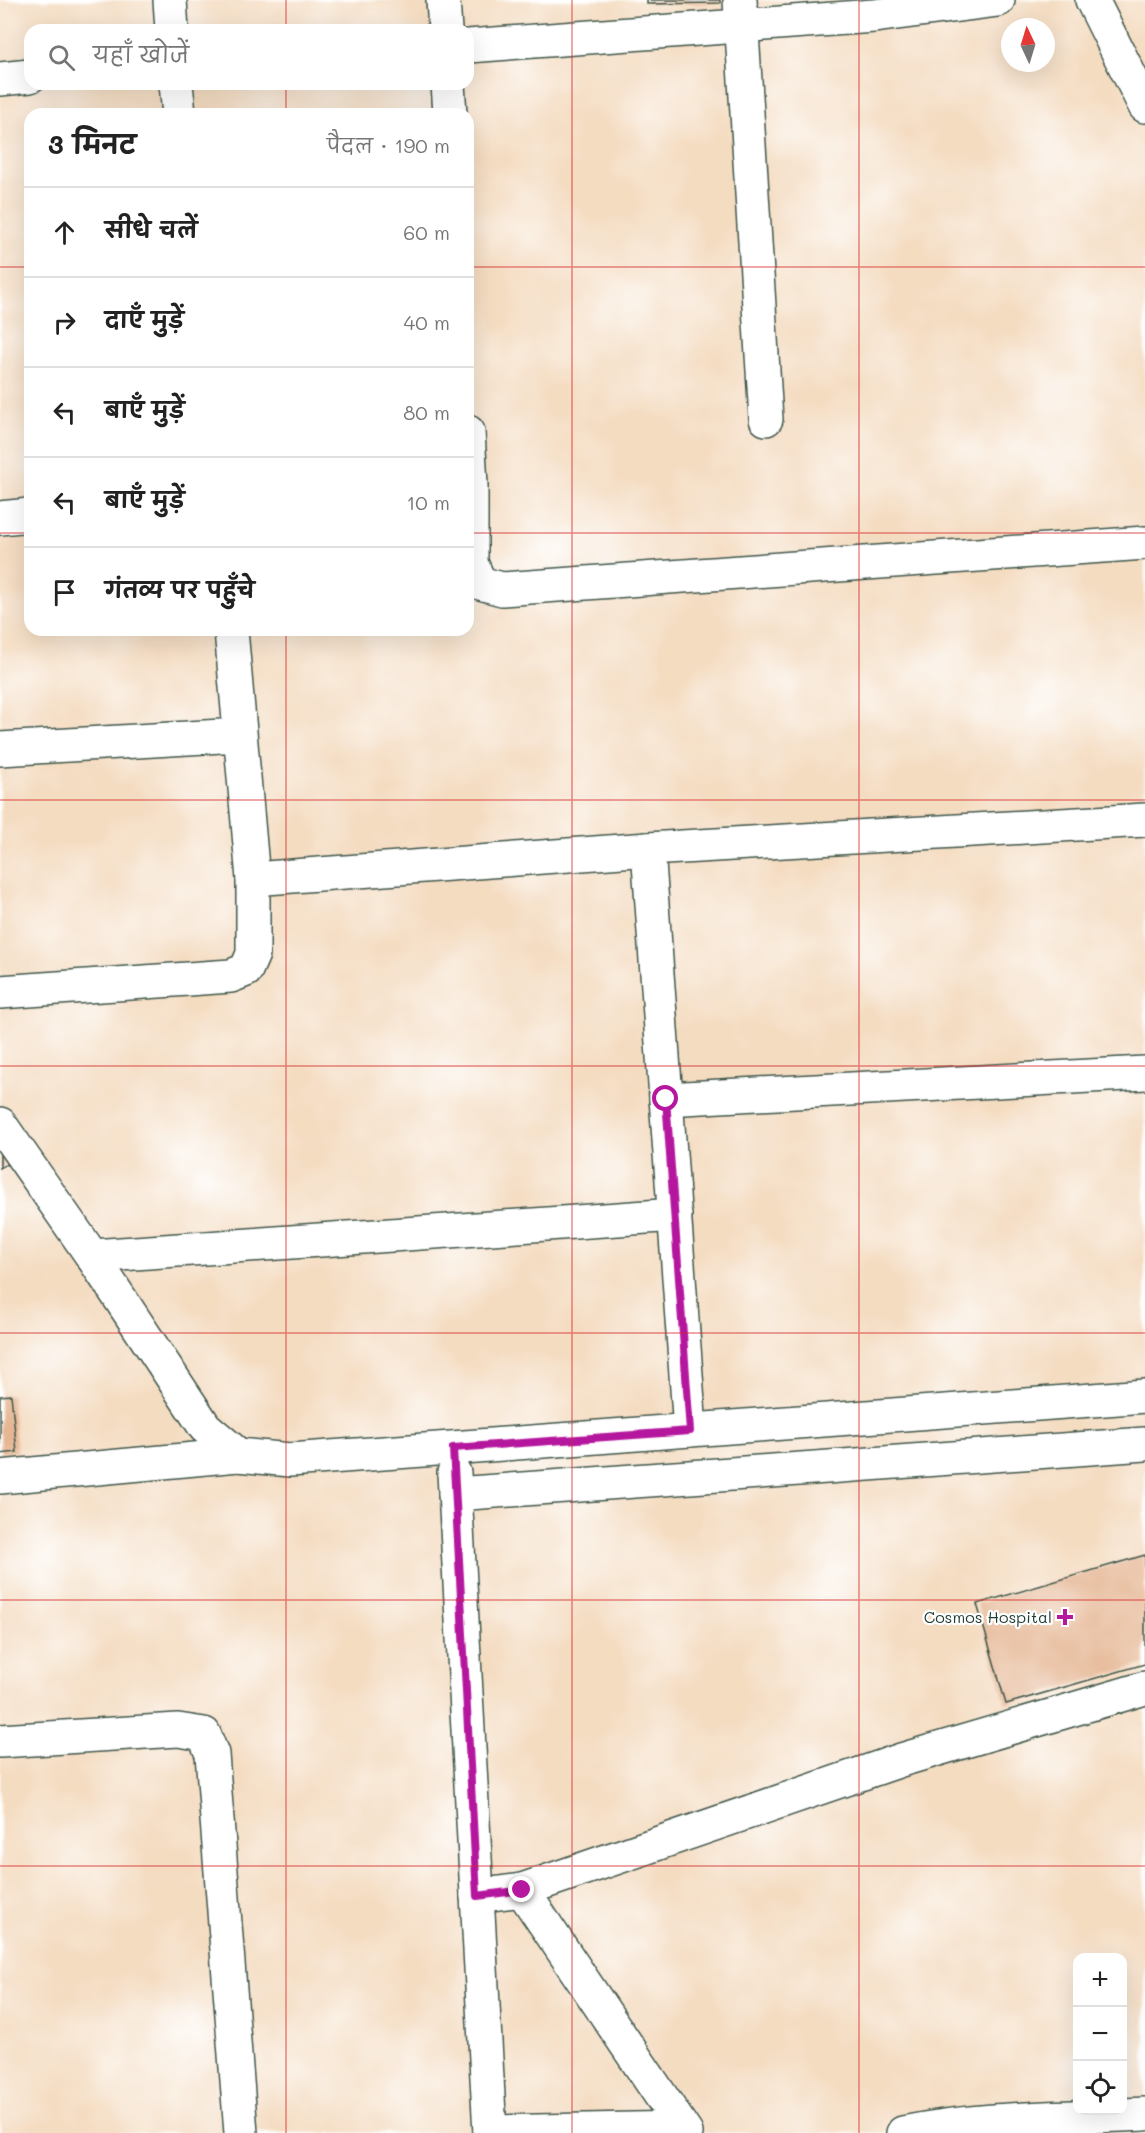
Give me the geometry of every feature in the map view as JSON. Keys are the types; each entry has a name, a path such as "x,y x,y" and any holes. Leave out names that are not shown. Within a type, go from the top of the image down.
{"street":[{"path":"170,0 172,24"},
{"path":"443,0 445,24"},
{"path":"474,45 741,13 874,15 998,0"},
{"path":"1092,0 1145,106"},
{"path":"741,13 766,419"},
{"path":"0,79 24,77"},
{"path":"177,90 178,108"},
{"path":"448,90 450,108"},
{"path":"0,518 24,516"},
{"path":"474,570 480,583 502,589 1145,543"},
{"path":"0,992 231,976 246,970 253,954 253,879 231,636"},
{"path":"0,749 239,735"},
{"path":"253,879 648,849 1145,819"},
{"path":"648,849 690,1431"},
{"path":"666,1099 1145,1073"},
{"path":"0,1124 92,1256 205,1427 238,1455"},
{"path":"92,1256 675,1215"},
{"path":"0,1477 238,1455 290,1460 1145,1396"},
{"path":"800,1422 803,1469"},
{"path":"455,1494 1145,1444"},
{"path":"453,1448 490,2133 684,2131"},
{"path":"477,1896 522,1890 901,1761 1145,1688"},
{"path":"0,1741 178,1730 204,1734 212,1754 242,2133"},
{"path":"522,1890 684,2131"},
{"path":"903,2133 934,2127 996,2121 1145,2114"}],"building":[{"path":"647,0 720,0 720,3 647,4"},
{"path":"0,1152 7,1164 0,1168"},
{"path":"11,1395 17,1452 0,1454 0,1396"},
{"path":"1145,1555 1145,1664 1006,1704 977,1604"}],"place":[{"name":"Cosmos Hospital","path":"1065,1617"}],"route":[{"path":"522,1890 477,1896 453,1448 690,1431 666,1099"}]}
